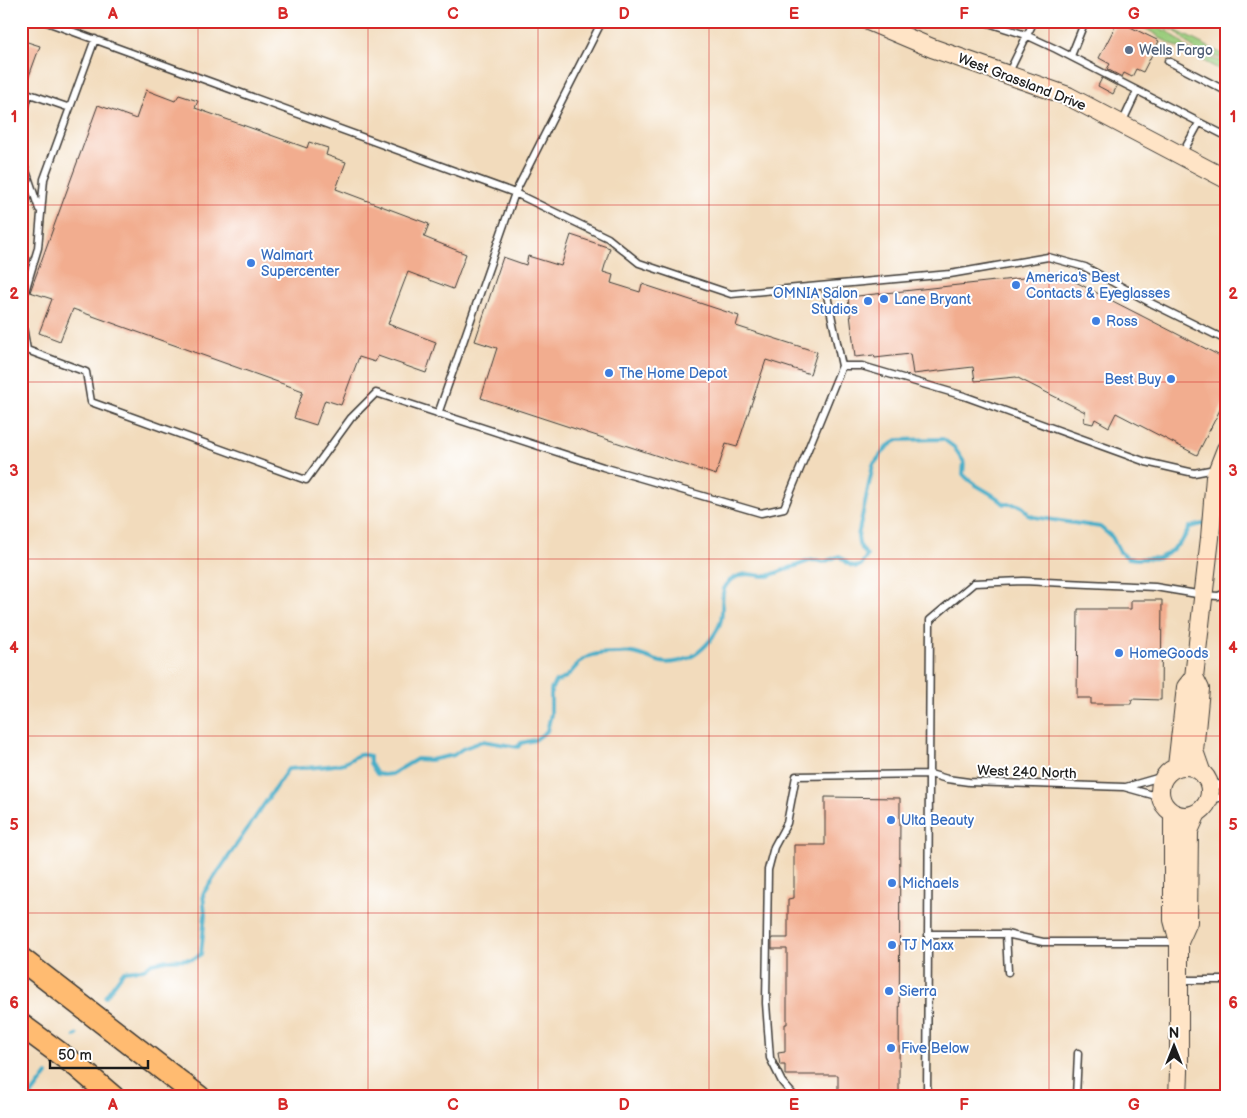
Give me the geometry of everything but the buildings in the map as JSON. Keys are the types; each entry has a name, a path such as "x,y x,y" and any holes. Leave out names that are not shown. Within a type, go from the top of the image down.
{"highway":[{"path":"21,959 199,1097"},
{"path":"21,1025 78,1067 113,1097"}],"street":[{"name":"West Grassland Drive","path":"868,21 932,48 1068,96 1226,179"},
{"path":"1203,807 1190,816 1173,814 1167,810 1160,797 1159,790 1170,771 1186,687 1194,677 1217,473 1226,449"},
{"path":"1179,942 1188,922 1189,831 1203,807 1210,789 1194,751 1200,688 1194,677"},
{"path":"1170,771 1186,765 1194,767 1204,774"},
{"path":"1173,814 1173,920 1179,942 1178,1097"},
{"path":"1179,1072 1185,1097"}],"lane":[{"path":"438,414 515,194 602,21"},
{"path":"982,21 1026,36 1071,56 1226,136"},
{"path":"1007,75 1034,21"},
{"path":"1071,56 1085,21"},
{"path":"46,22 515,194 608,238 639,263 731,294 950,274 1048,257 1084,267 1226,340"},
{"path":"21,305 38,248 44,179 95,39"},
{"path":"1168,61 1226,91"},
{"path":"1122,124 1138,90"},
{"path":"21,91 70,108"},
{"path":"21,124 29,94"},
{"path":"1182,155 1199,122"},
{"path":"21,156 40,211"},
{"path":"21,315 27,350 86,372 91,402 306,480 351,418 376,393 604,467 761,513 784,508 842,366 825,286"},
{"path":"842,366 862,366 964,396 1146,462 1194,473 1217,473"},
{"path":"928,1097 930,620 974,583 1024,581 1155,587 1218,596 1226,593"},
{"name":"West 240 North","path":"1124,787 1170,771"},
{"name":"West 240 North","path":"795,1097 782,1082 770,1058 766,1002 768,870 774,847 787,823 796,776 930,774 969,782 1124,787 1160,797"},
{"path":"1204,774 1219,785 1226,785"},
{"path":"1203,807 1226,796"},
{"path":"929,934 1006,934 1043,942 1179,942"},
{"path":"1006,934 1008,972"},
{"path":"1178,980 1226,980"},
{"path":"1076,1097 1078,1053"}],"green space":[{"path":"1132,21 1141,21 1169,32 1194,54 1226,62 1226,73 1158,37"},
{"path":"1147,21 1157,21 1226,56 1226,59 1196,51 1175,31"}],"waterway":[{"path":"105,997 124,971 144,969 152,963 167,960 193,959 201,954 205,915 203,894 288,769 337,765 357,755 364,755 370,756 370,763 377,774 384,775 392,774 417,759 430,760 454,755 462,749 483,741 518,747 521,743 535,740 547,731 551,714 551,690 555,682 565,678 584,659 600,654 628,653 669,663 687,659 698,652 707,644 717,630 721,620 724,588 733,579 745,574 768,576 809,561 824,562 839,556 850,565 857,567 861,565 867,556 859,544 858,536 873,465 887,447 897,440 943,439 954,447 964,462 963,474 967,479 1004,504 1021,506 1028,515 1034,517 1100,527 1112,537 1120,552 1128,558 1158,558 1167,554 1182,541 1190,527 1207,523"},
{"path":"1216,521 1226,518"},
{"path":"30,1097 47,1074"}],"place":[{"name":"Wells Fargo","path":"1129,50"},
{"name":"Walmart Supercenter","path":"251,263"},
{"name":"America's Best Contacts & Eyeglasses","path":"1016,285"},
{"name":"Lane Bryant","path":"884,299"},
{"name":"OMNIA Salon Studios","path":"868,301"},
{"name":"Ross","path":"1096,321"},
{"name":"The Home Depot","path":"609,373"},
{"name":"Best Buy","path":"1171,379"},
{"name":"HomeGoods","path":"1119,653"},
{"name":"Ulta Beauty","path":"891,820"},
{"name":"Michaels","path":"892,883"},
{"name":"TJ Maxx","path":"892,945"},
{"name":"Sierra","path":"889,991"},
{"name":"Five Below","path":"891,1048"}]}
